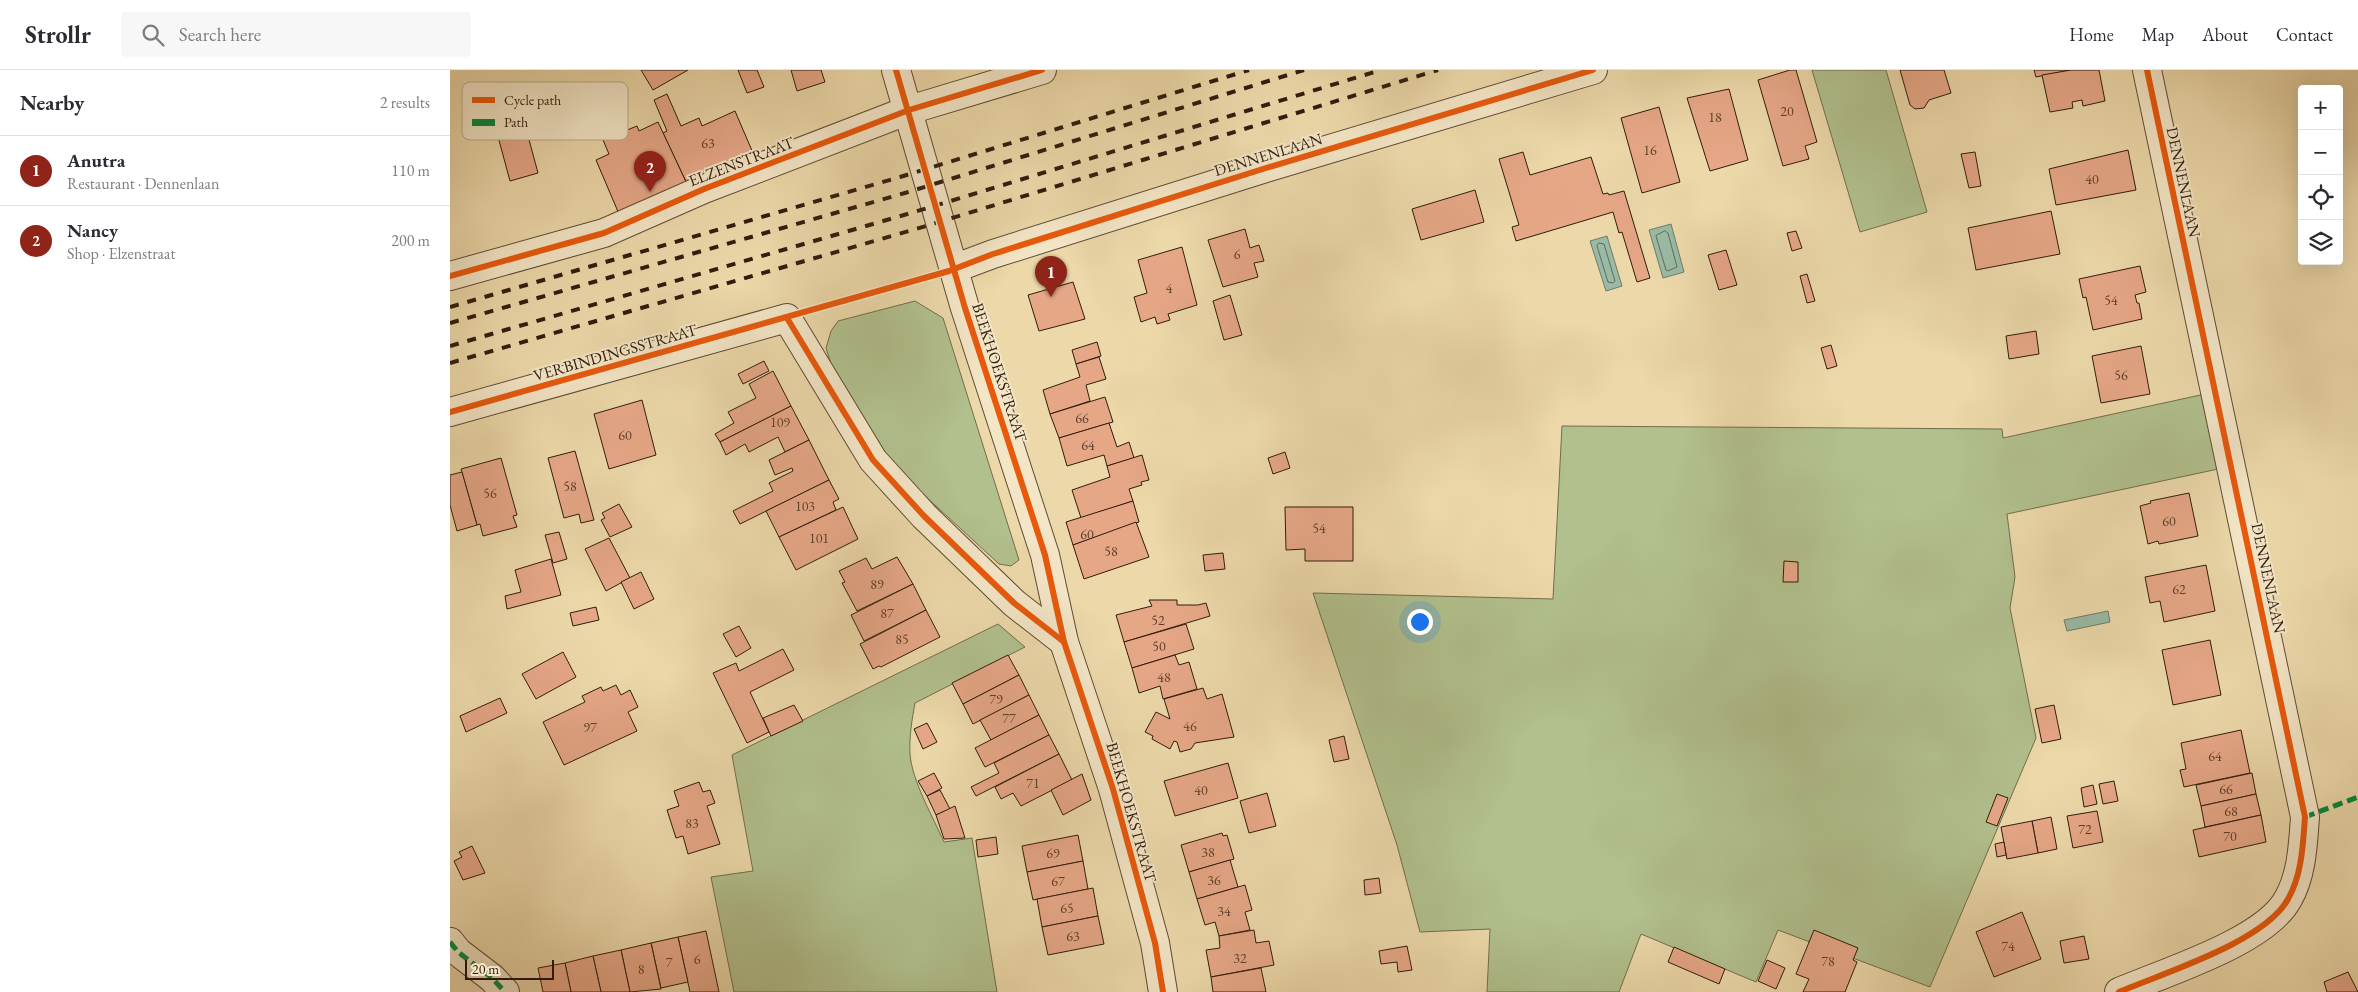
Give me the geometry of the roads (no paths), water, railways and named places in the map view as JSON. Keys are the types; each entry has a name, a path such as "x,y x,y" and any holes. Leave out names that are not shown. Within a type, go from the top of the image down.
{"street":[{"name":"BEEKHOEKSTRAAT","path":"896,70 954,269 1045,555 1064,642 1113,789 1154,943 1163,992"},
{"name":"ELZENSTRAAT","path":"450,276 604,233 704,189 909,110 1042,70"},
{"name":"DENNENLAAN","path":"954,269 993,254 1248,174 1593,70"},
{"name":"DENNENLAAN","path":"2119,992 2234,943 2268,923 2288,900 2302,858 2305,817 2147,70"},
{"name":"VERBINDINGSSTRAAT","path":"450,412 787,318 873,460 924,516 1014,603 1064,642"},
{"path":"450,942 458,952 492,978 505,992"}],"water":[{"path":"1671,224 1684,272 1663,278 1649,230"},
{"path":"1607,236 1622,286 1606,291 1590,241"},
{"path":"2108,611 2110,622 2067,631 2064,620"}],"railway":[{"path":"450,307 900,177 1249,70"},
{"path":"450,323 905,193 1304,70"},
{"path":"450,346 911,213 1381,70"},
{"path":"450,363 916,229 1438,70"}],"place":[{"name":"Nancy","path":"650,192"},
{"name":"Anutra","path":"1051,297"}]}
